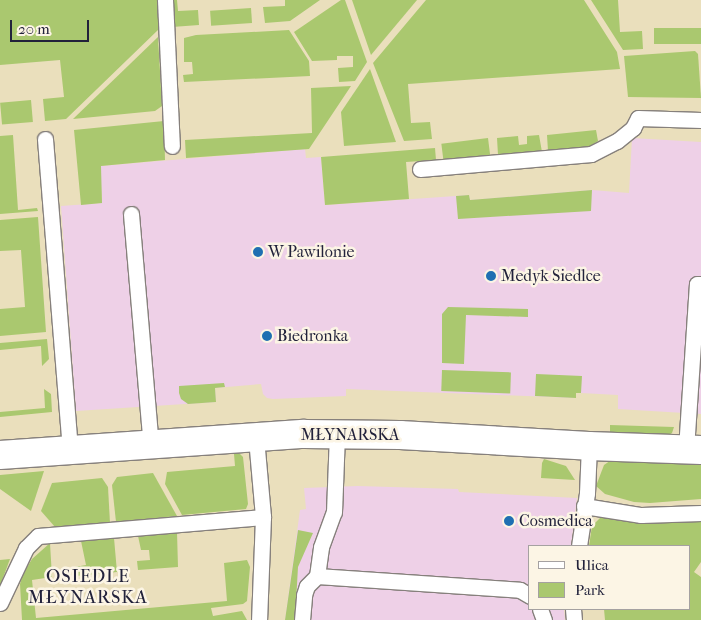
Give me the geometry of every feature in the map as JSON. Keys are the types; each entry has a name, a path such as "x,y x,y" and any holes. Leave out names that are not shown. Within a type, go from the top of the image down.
{"street":[{"name":"MŁYNARSKA","path":"0,455 336,434 400,435 590,446 693,449"}],"lane":[{"path":"165,0 172,146"},
{"path":"420,169 591,154 617,141 632,128 638,118 701,120"},
{"path":"45,139 70,450"},
{"path":"131,214 151,445"},
{"path":"693,449 697,284 701,284"},
{"path":"302,620 304,595 307,586 317,576 321,547 334,512 336,434"},
{"path":"256,438 263,517 259,620"},
{"path":"579,545 590,446"},
{"path":"584,506 641,515 701,512"},
{"path":"0,603 26,548 38,536 263,517"},
{"path":"317,576 520,590 528,595"}],"shaded area":[{"path":"632,138 701,142 701,414 618,409 618,395 581,393 576,393 576,398 346,389 346,396 273,399 267,398 263,394 261,384 215,388 216,402 76,411 61,206 102,203 100,166 305,149 306,158 321,157 325,205 469,195 470,200 592,190 629,193"},
{"path":"358,486 458,489 459,492 577,498 571,545 528,545 528,610 564,610 565,620 285,620 300,510 306,509 304,488"}],"green space":[{"path":"0,0 158,0 158,30 66,119 45,121 43,99 64,97 60,60 0,65"},
{"path":"171,0 177,0 178,11 198,10 199,25 172,27"},
{"path":"285,0 320,0 290,21 265,23 263,7 285,6"},
{"path":"341,0 345,0 367,62 355,81 339,82 338,68 353,67 353,56 337,56 337,60 312,61 294,32"},
{"path":"352,0 417,0 371,55"},
{"path":"426,0 584,0 617,52 620,69 408,84 411,123 430,122 432,139 404,141 373,63"},
{"path":"591,0 618,0 620,32 642,31 643,49 623,50"},
{"path":"251,8 252,23 211,26 210,11"},
{"path":"654,28 701,28 701,44 654,44"},
{"path":"289,30 309,61 310,76 184,82 183,75 193,74 192,62 184,62 184,38 196,35"},
{"path":"158,37 162,106 155,111 73,119"},
{"path":"695,51 698,54 701,98 628,97 624,56"},
{"path":"370,69 396,142 344,146 341,112"},
{"path":"351,86 309,149 186,158 185,140 312,133 311,88"},
{"path":"31,100 33,122 2,125 0,103"},
{"path":"164,121 165,160 101,166 102,203 81,205 74,130"},
{"path":"596,130 598,141 589,147 548,151 547,135"},
{"path":"13,135 18,210 37,208 38,211 0,214 0,136"},
{"path":"539,135 542,152 498,155 497,138 518,136 519,145 527,144 527,136"},
{"path":"488,138 490,155 443,161 441,144"},
{"path":"435,148 436,160 406,162 409,199 325,205 321,157"},
{"path":"592,190 591,211 458,219 456,196 469,195 470,200"},
{"path":"38,217 46,332 0,336 0,309 25,307 21,250 0,251 0,220"},
{"path":"448,307 528,309 528,317 466,315 464,364 442,363 442,314"},
{"path":"47,339 49,359 42,366 41,346 0,350 0,343"},
{"path":"442,370 511,372 510,393 441,391"},
{"path":"536,374 582,376 581,393 576,393 576,398 535,396"},
{"path":"224,383 225,387 215,388 216,402 188,404 181,399 179,393 179,386"},
{"path":"44,389 51,394 52,412 0,417 0,412 45,408"},
{"path":"610,425 674,427 672,433 667,436 610,433"},
{"path":"239,453 243,457 248,504 246,509 182,515 165,484 167,472 235,466 234,454"},
{"path":"614,458 701,462 701,499 650,503 634,502 605,494 596,486 604,465"},
{"path":"544,459 566,466 575,480 541,478"},
{"path":"44,471 31,511 0,489 0,475"},
{"path":"153,473 177,516 116,522 112,485 117,477"},
{"path":"102,478 108,487 110,523 55,527 41,511 52,483"},
{"path":"602,516 657,523 701,520 701,562 694,572 701,577 701,620 605,620 604,610 691,610 691,545 589,545 592,526"},
{"path":"298,530 313,533 298,567 295,620 285,620"},
{"path":"177,532 178,567 138,570 137,561 150,560 149,550 141,550 138,536"},
{"path":"114,538 117,572 76,576 75,567 86,565 81,541"},
{"path":"50,543 52,577 32,580 36,618 227,601 224,563 247,560 250,567 247,601 243,604 211,608 213,616 242,611 247,620 22,620 20,584 23,574 32,559"},
{"path":"10,559 0,586 0,560"}],"place":[{"name":"W Pawilonie","path":"258,252"},
{"name":"Medyk Siedlce","path":"491,276"},
{"name":"Biedronka","path":"267,336"},
{"name":"Cosmedica","path":"509,521"}],"district":[{"name":"OSIEDLE MŁYNARSKA","path":"88,588"}]}
